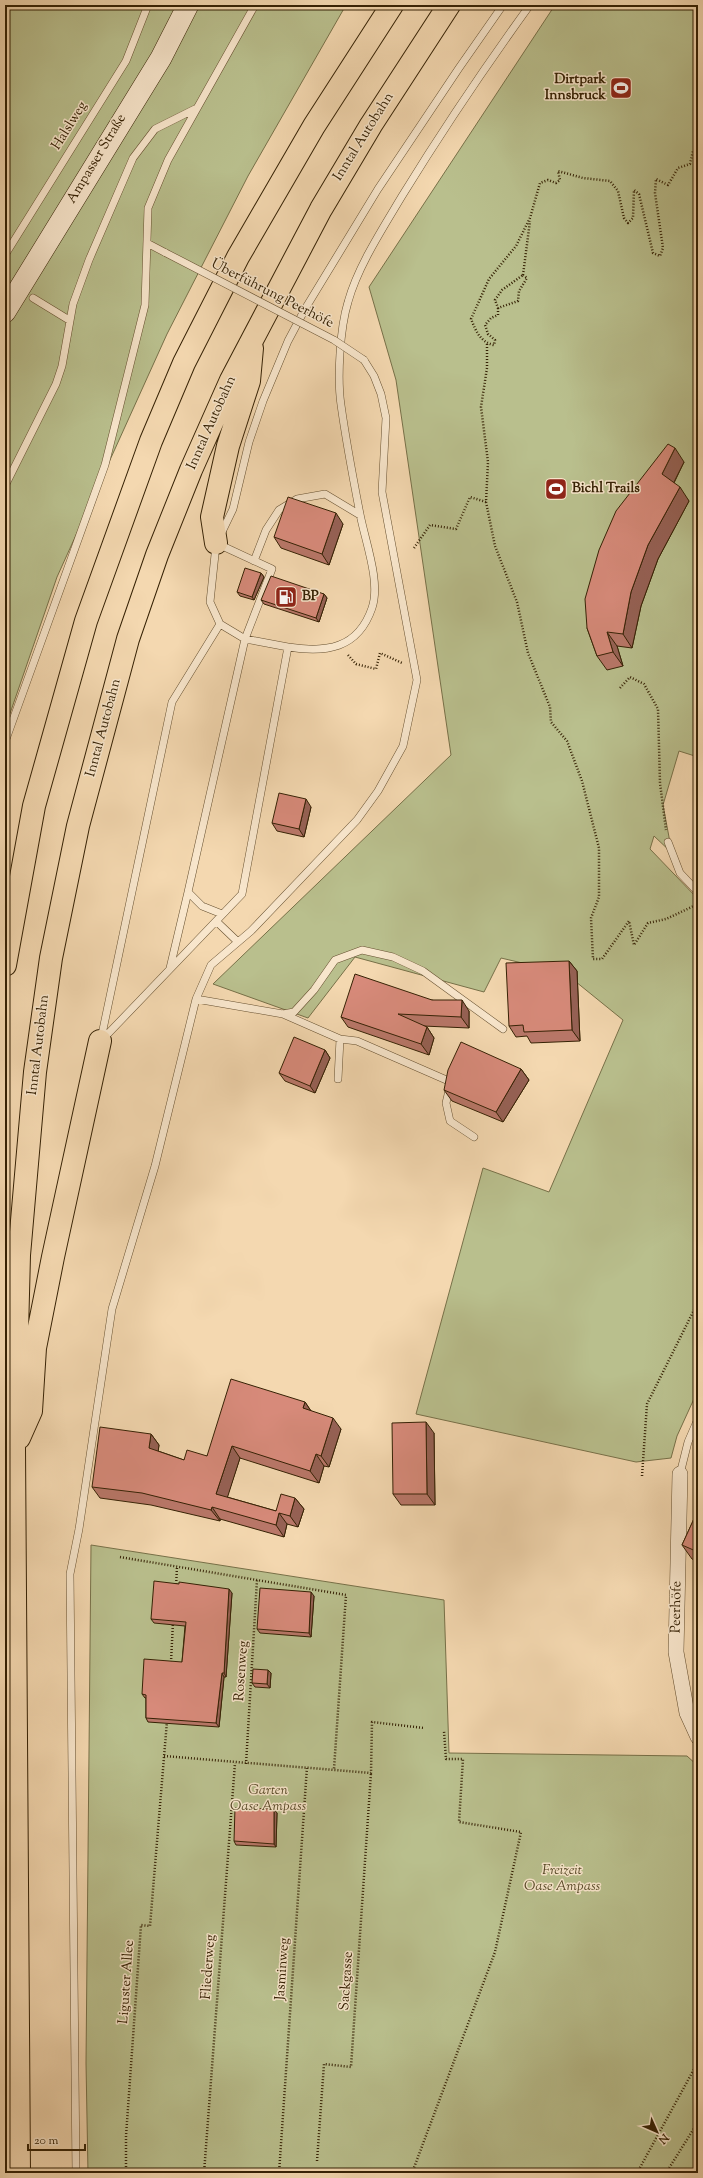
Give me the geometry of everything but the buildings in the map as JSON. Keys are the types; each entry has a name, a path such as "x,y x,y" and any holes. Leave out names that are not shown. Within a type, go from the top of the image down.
{"highway":[{"path":"5,965 34,806 86,621 150,442 184,363 238,257 314,126 392,5"},
{"name":"Inntal Autobahn","path":"19,2173 14,1449 19,1255 35,1072 51,958 78,826 128,639 157,555 191,470 231,380 328,196 371,125 449,5"},
{"path":"216,543 212,517 228,446 249,382 254,335"},
{"path":"14,1449 31,1411 36,1341 100,1041"}],"main road":[{"name":"Ampasser Straße","path":"5,312 161,58 188,5"}],"street":[{"name":"Peerhöfe","path":"680,1474 676,1652 687,1713 698,1737"}],"lane":[{"name":"Halslweg","path":"5,256 126,61 148,5"},
{"path":"5,742 105,465 145,305 148,208 168,160 195,109 255,5"},
{"path":"503,5 378,189 292,334 262,401 249,442 233,509 216,543 210,602 220,624 245,639 309,651 326,650 340,646 358,634 368,618 376,588 360,515 340,403 341,332 348,301 373,245 433,145 530,5"},
{"path":"5,486 56,384 62,366 69,320 89,260 133,158 155,129 195,109"},
{"name":"Überführung Peerhöfe","path":"147,243 334,340 364,360 374,376 381,394 386,418 385,446 381,478 382,492 415,669"},
{"path":"33,298 69,320"},
{"path":"254,561 266,530 278,510 297,499 325,494 360,515"},
{"path":"170,968 245,639 272,569 216,543"},
{"path":"100,1041 172,702 220,624"},
{"path":"100,1041 242,894 288,647"},
{"path":"76,2173 70,1574 79,1529 112,1309 155,1166 196,999 211,965 238,942 357,820 378,791 404,746 417,680 415,669"},
{"path":"668,842 680,873 698,892"},
{"path":"188,892 202,906 222,914"},
{"path":"216,921 238,942"},
{"path":"282,1014 294,1012 314,990 335,960 362,950 393,957 423,971 504,1029"},
{"path":"196,999 282,1014 340,1039 357,1041 451,1082 446,1103 450,1121 474,1137"},
{"path":"338,1079 340,1039"},
{"path":"680,1474 688,1442 698,1419"}],"path":[{"path":"530,218 516,246 489,279 471,319 476,334 487,344 494,345 495,340 488,334 485,325 490,318 498,315 498,308 495,300 502,290 523,275 530,218 540,184 548,180 556,183 560,180 558,171 583,178 610,181 618,191 624,218 628,223 633,218 634,190 639,194 653,253 660,256 662,248 655,193 656,179 668,185 678,168 690,164 693,151 698,150"},
{"path":"498,308 518,301 519,291 527,278 523,275"},
{"path":"487,344 487,368 481,407 488,462 486,502 495,546 517,602 528,653 550,707 551,722 567,741 582,781 599,848 599,897 591,918 593,959 602,959 629,921 634,945 648,923 666,919 698,904"},
{"path":"414,548 430,525 456,529 470,497 486,502"},
{"path":"340,646 356,664 376,669 380,653 415,669"},
{"path":"620,688 630,677 644,684 658,709 660,783 668,842"},
{"path":"642,1476 647,1404 698,1302"},
{"path":"120,1557 346,1595 334,1769"},
{"path":"175,1590 177,1567"},
{"name":"Rosenweg","path":"246,1764 257,1580"},
{"path":"170,1669 174,1614"},
{"path":"167,1716 164,1756 246,1764 308,1767 371,1773 372,1722 424,1728"},
{"path":"412,2173 495,1952 520,1832 458,1822 463,1759 446,1759 444,1731"},
{"name":"Liguster Allee","path":"126,2173 126,2136 140,1925 150,1926 164,1756"},
{"name":"Fliederweg","path":"204,2173 235,1763"},
{"name":"Jasminweg","path":"279,2173 308,1767"},
{"name":"Sackgasse","path":"317,2161 324,2064 351,2067 371,1773"},
{"path":"637,2173 698,2062"},
{"path":"666,2173 698,2122"}],"green space":[{"path":"5,5 346,5 248,176 167,334 57,577 5,728"},
{"path":"555,5 698,5 698,757 679,751 663,805 672,853 654,836 650,849 698,899 698,1390 677,1436 671,1458 636,1462 416,1414 483,1168 549,1192 623,1020 565,973 501,958 484,992 355,957 308,1018 213,984 451,755 396,380 369,287"},
{"name":"Garten Oase Ampass","path":"91,1545 444,1600 449,1753 687,1756 698,1766 698,2173 88,2173 86,2063"}],"place":[{"name":"Dirtpark Innsbruck","path":"621,88"},
{"name":"Bichl Trails","path":"556,489"},
{"name":"BP","path":"286,597"}],"park label":[{"name":"Freizeit Oase Ampass","path":"562,1880"}]}
